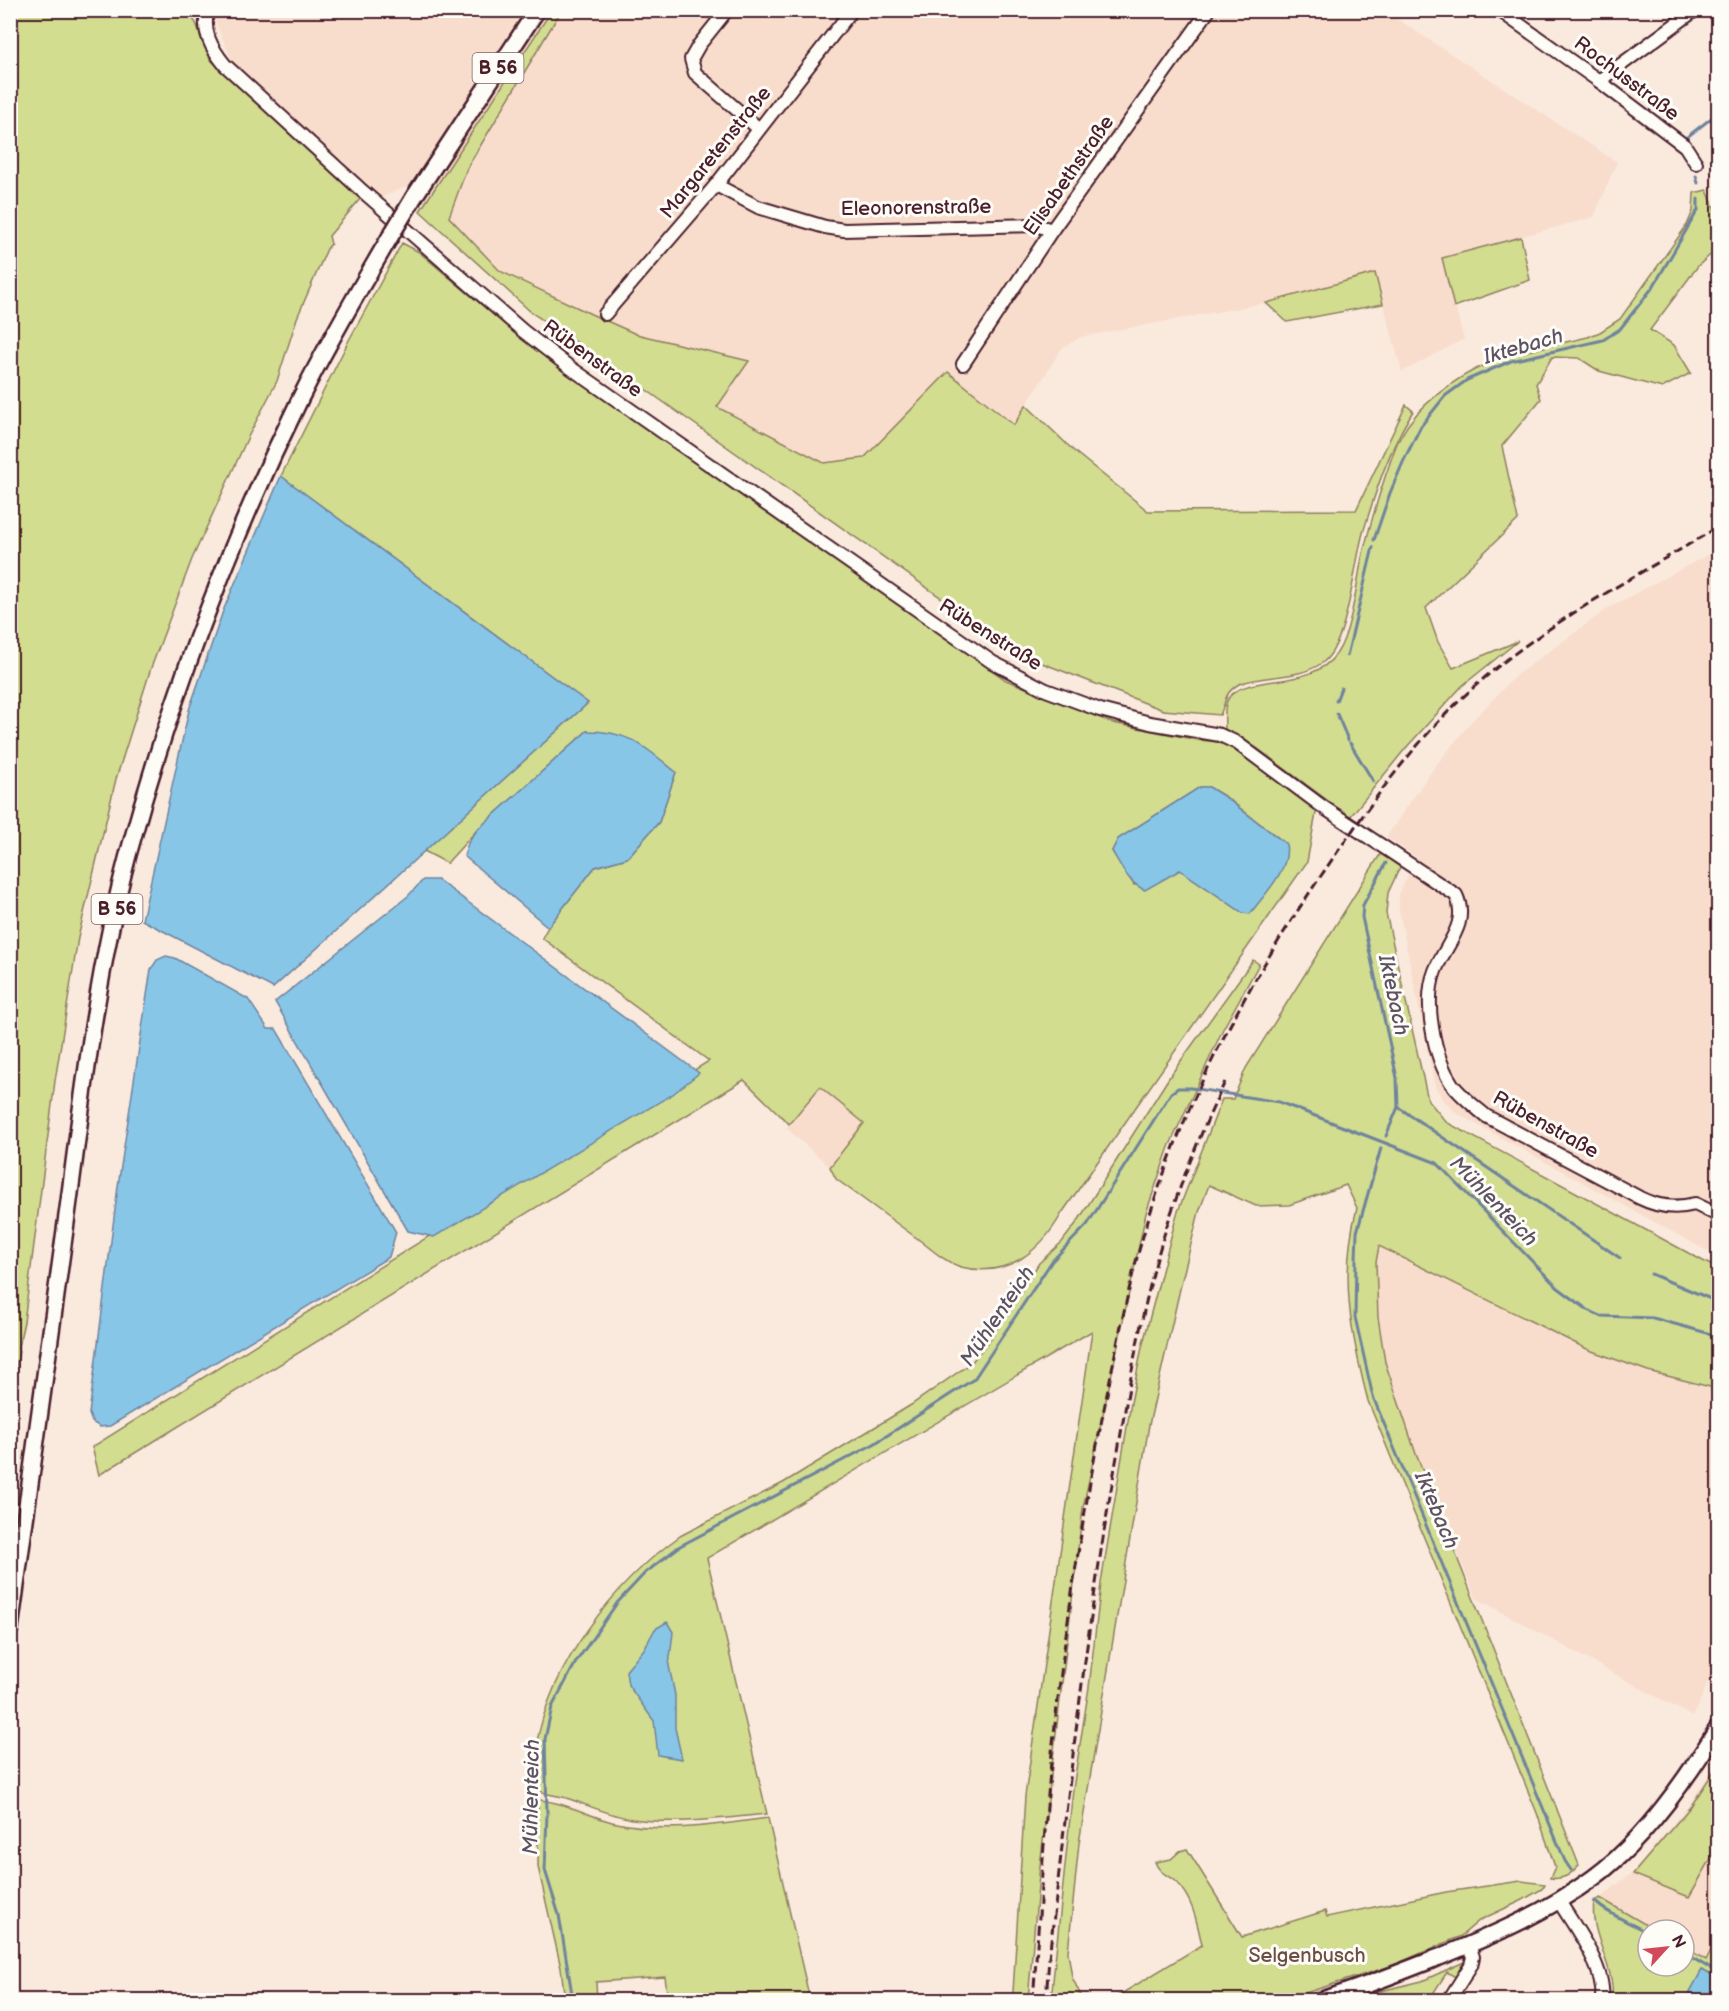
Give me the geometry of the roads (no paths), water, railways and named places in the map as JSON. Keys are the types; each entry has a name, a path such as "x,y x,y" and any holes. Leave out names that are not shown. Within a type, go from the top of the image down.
{"main road":[{"name":"B 56","path":"10,1629 101,981 127,859 162,735 198,636 236,542 302,396 336,330 414,197 537,10"},
{"path":"1322,2001 1399,1973 1521,1922 1594,1877 1636,1838 1687,1776 1719,1728"}],"street":[{"path":"727,10 699,45 691,59 695,73 759,129"},
{"name":"Margaretenstraße","path":"604,314 716,185 852,10"},
{"name":"Elisabethstraße","path":"963,364 1052,230 1209,10"},
{"name":"Rochusstraße","path":"1499,10 1685,146 1696,163"},
{"path":"1599,81 1693,11"},
{"name":"Rübenstraße","path":"207,14 209,40 225,65 316,149 523,331 578,373 992,662 1046,690 1100,710 1150,723 1220,735 1237,743 1339,817 1456,895 1461,905 1460,921 1434,973 1430,1014 1442,1064 1452,1083 1467,1101 1485,1116 1640,1198 1663,1206 1681,1208 1695,1204 1719,1215"},
{"name":"Eleonorenstraße","path":"716,185 759,207 825,227 844,230 1036,225 1052,230"},
{"path":"1558,1900 1591,1955 1599,1975 1602,2001"},
{"path":"1449,2001 1471,1965 1473,1957 1469,1945"}],"water":[{"path":"281,476 588,703 273,988 142,920 189,710 223,611"},
{"path":"587,731 626,737 646,748 676,772 659,822 627,858 595,867 548,927 464,856 468,843 477,830"},
{"path":"1200,787 1209,787 1225,797 1286,844 1286,854 1280,872 1250,914 1243,913 1180,870 1145,890 1130,879 1112,851 1118,839"},
{"path":"423,880 438,880 699,1073 673,1094 434,1237 408,1231 275,1002 408,896"},
{"path":"166,956 175,958 248,999 268,1029 276,1029 396,1232 389,1257 110,1426 100,1427 92,1422 89,1414 118,1186 151,969 157,960"},
{"path":"667,1622 673,1632 669,1666 675,1695 675,1728 682,1759 658,1755 654,1721 628,1685 626,1671 644,1649 655,1629"},
{"path":"1702,1970 1718,1979 1718,2000 1691,2000 1690,1992"}],"waterway":[{"name":"Iktebach","path":"1688,143 1687,137 1718,113"},
{"name":"Iktebach","path":"1696,176 1698,183"},
{"name":"Iktebach","path":"1374,540 1404,460 1421,426 1445,396 1467,380 1511,361 1603,340 1620,329 1653,287 1698,210 1698,199"},
{"name":"Iktebach","path":"1347,656 1373,547"},
{"name":"Iktebach","path":"1336,701 1341,688"},
{"name":"Iktebach","path":"1337,714 1348,740"},
{"name":"Iktebach","path":"1350,743 1373,781"},
{"name":"Iktebach","path":"1386,863 1363,905 1362,917 1397,1078 1398,1107 1386,1136"},
{"name":"Mühlenteich","path":"573,2000 559,1915 545,1870 547,1813 545,1739 552,1707 576,1662 617,1603 645,1573 680,1546 874,1444 974,1379 1052,1261 1087,1225 1171,1093 1178,1088 1279,1102 1437,1163 1557,1287 1588,1310 1601,1316 1653,1318 1718,1336"},
{"path":"1398,1107 1620,1258"},
{"name":"Iktebach","path":"1381,1148 1357,1232 1356,1259 1355,1317 1373,1397 1565,1861 1571,1870"},
{"path":"1651,1274 1718,1302"},
{"name":"Iktebach","path":"1595,1901 1612,1914 1636,1927"},
{"name":"Iktebach","path":"1696,1960 1716,1972 1713,1979"}],"railway":[{"path":"1033,2000 1047,1801 1064,1649 1083,1521 1117,1346 1139,1250 1170,1157 1207,1070 1251,987 1301,906 1378,796 1433,728 1474,687 1531,642 1592,601 1718,527"},
{"path":"1046,2000 1071,1767 1088,1640 1135,1353 1158,1255 1172,1211 1196,1146 1225,1082"}],"park label":[{"name":"Selgenbusch","path":"1307,1955"}]}
